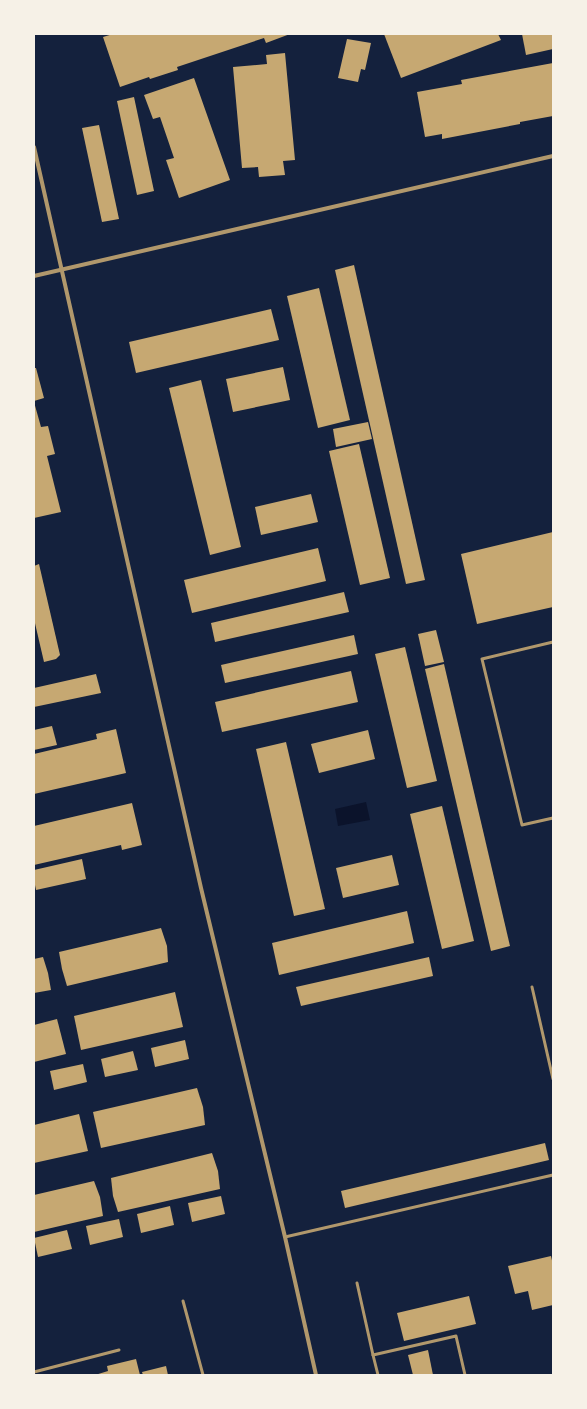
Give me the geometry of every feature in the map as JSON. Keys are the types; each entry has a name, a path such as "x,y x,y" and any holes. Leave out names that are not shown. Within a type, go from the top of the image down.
{"street":[{"path":"34,147 202,895 285,1237 316,1375"},
{"path":"34,276 553,156"}],"lane":[{"path":"553,642 482,659 522,825 553,818"},
{"path":"532,987 553,1079"},
{"path":"285,1237 553,1175"},
{"path":"357,1283 378,1375"},
{"path":"183,1301 203,1375"},
{"path":"373,1355 456,1336 465,1375"},
{"path":"34,1372 119,1350"}],"water":[{"path":"366,802 370,820 338,826 335,809"}],"building":[{"path":"113,34 290,34 266,43 264,38 177,67 178,70 150,79 149,77 120,87 103,37"},
{"path":"384,34 498,34 501,40 401,78"},
{"path":"522,34 553,34 553,49 526,55"},
{"path":"347,39 371,43 365,70 361,69 358,82 338,78"},
{"path":"285,53 295,160 283,161 285,175 259,177 258,167 242,168 233,67 267,64 266,55"},
{"path":"553,63 553,116 442,139 442,134 425,137 417,92 462,84 461,80"},
{"path":"194,78 230,180 179,198 166,160 174,158 160,117 153,119 144,95"},
{"path":"134,97 154,191 137,195 117,101"},
{"path":"99,125 119,219 102,222 82,128"},
{"path":"354,265 425,580 406,584 335,270"},
{"path":"319,288 350,420 318,428 287,296"},
{"path":"271,309 279,340 136,373 129,342"},
{"path":"283,367 290,400 233,412 226,379"},
{"path":"34,368 36,368 44,398 34,401"},
{"path":"201,380 241,547 210,555 169,388"},
{"path":"34,402 41,427 48,426 55,454 47,456 61,512 34,518"},
{"path":"368,422 372,439 336,447 333,429"},
{"path":"359,444 390,578 360,585 329,451"},
{"path":"311,494 318,522 261,535 255,507"},
{"path":"553,532 553,607 477,624 461,554"},
{"path":"318,548 326,581 192,613 184,580"},
{"path":"39,564 60,655 56,659 44,662 34,619 34,566"},
{"path":"344,592 349,612 215,642 211,623"},
{"path":"436,630 444,662 425,666 418,634"},
{"path":"354,635 358,654 225,683 221,665"},
{"path":"405,647 437,781 407,788 375,654"},
{"path":"444,664 510,946 491,951 425,669"},
{"path":"351,671 358,702 222,732 215,702"},
{"path":"96,674 101,693 34,707 34,688"},
{"path":"52,726 57,745 34,750 34,730"},
{"path":"116,729 126,773 34,794 34,754 97,739 96,734"},
{"path":"368,730 375,759 319,773 311,744"},
{"path":"286,742 325,909 294,916 256,749"},
{"path":"132,803 142,845 122,850 121,845 34,865 34,826"},
{"path":"442,806 474,941 442,949 410,814"},
{"path":"392,855 399,885 343,898 336,868"},
{"path":"82,859 86,879 36,890 34,870"},
{"path":"407,911 414,943 279,975 272,943"},
{"path":"161,928 167,946 168,962 67,986 59,952"},
{"path":"43,957 51,990 34,993 34,959"},
{"path":"429,957 433,976 301,1006 296,987"},
{"path":"175,992 183,1027 81,1050 74,1016"},
{"path":"57,1019 66,1054 34,1062 34,1025"},
{"path":"185,1040 189,1059 155,1067 151,1048"},
{"path":"133,1051 138,1070 105,1077 101,1059"},
{"path":"83,1064 87,1082 54,1090 50,1071"},
{"path":"197,1088 203,1107 205,1125 101,1148 93,1112"},
{"path":"79,1114 88,1151 34,1163 34,1125"},
{"path":"545,1143 549,1160 345,1208 341,1191"},
{"path":"212,1153 218,1171 220,1189 118,1212 113,1196 111,1178"},
{"path":"94,1181 100,1197 103,1216 34,1232 34,1195"},
{"path":"221,1196 225,1214 192,1222 188,1203"},
{"path":"170,1206 174,1225 141,1233 137,1214"},
{"path":"119,1219 123,1237 90,1245 86,1226"},
{"path":"67,1230 72,1249 38,1257 34,1238"},
{"path":"551,1256 553,1265 553,1305 532,1310 528,1291 515,1294 508,1266"},
{"path":"469,1296 476,1324 404,1341 397,1313"},
{"path":"428,1350 433,1375 413,1375 408,1355"},
{"path":"136,1359 140,1375 95,1375 108,1371 107,1366"},
{"path":"166,1366 168,1375 143,1375 142,1372"}]}
